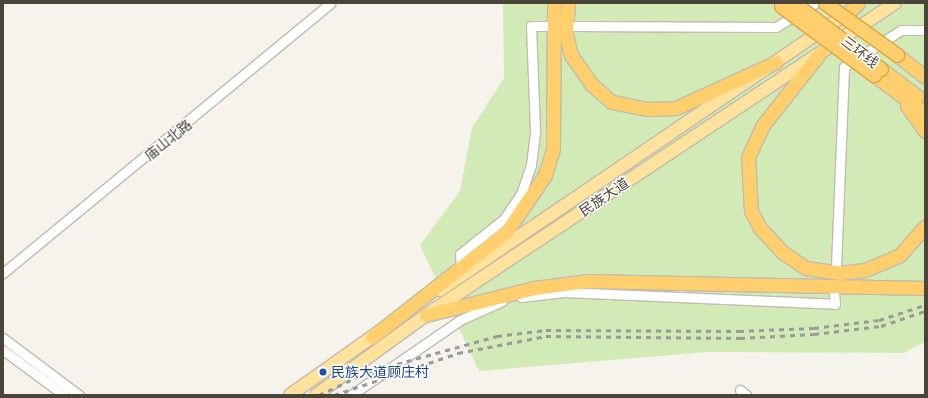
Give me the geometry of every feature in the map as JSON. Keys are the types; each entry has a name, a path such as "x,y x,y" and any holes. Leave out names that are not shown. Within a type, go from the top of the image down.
{"highway":[{"path":"372,337 507,231 544,175 553,149 554,3"},
{"path":"568,3 566,34 571,55 591,84 612,102 648,109 676,108 776,62"},
{"name":"三环线","path":"794,3 878,72 925,102"},
{"name":"三环线","path":"825,3 925,77"},
{"path":"848,13 858,3"},
{"path":"779,5 878,72 925,131"},
{"path":"820,53 763,125 748,156 751,211 760,228 782,252 806,268 840,273 865,270 900,255 925,226"},
{"path":"897,55 925,72"},
{"path":"888,86 925,113"},
{"path":"426,315 534,288 587,281 925,288"}],"main road":[{"name":"民族大道","path":"290,395 372,337 862,3"},
{"name":"民族大道","path":"316,395 426,315 895,3"}],"street":[{"name":"庙山北路","path":"3,273 330,3"},
{"path":"572,26 776,27 816,3"},
{"path":"461,267 460,254 504,219 521,194 531,165 535,130 531,26 549,26"},
{"path":"836,267 844,67 902,30 925,30"},
{"path":"351,395 460,320 499,302 564,292 835,304 834,293"},
{"path":"3,338 78,395"},
{"path":"3,350 64,395"}],"green space":[{"path":"503,3 925,3 925,342 903,353 706,352 479,371 420,245 460,191 472,128 504,78"}],"railway":[{"path":"319,395 368,372 497,336 546,330 739,331 814,328 879,320 925,305"},
{"path":"334,395 458,353 546,336 740,338 814,334 881,326 925,311"}],"place":[{"name":"民族大道顾庄村","path":"323,372"}]}
